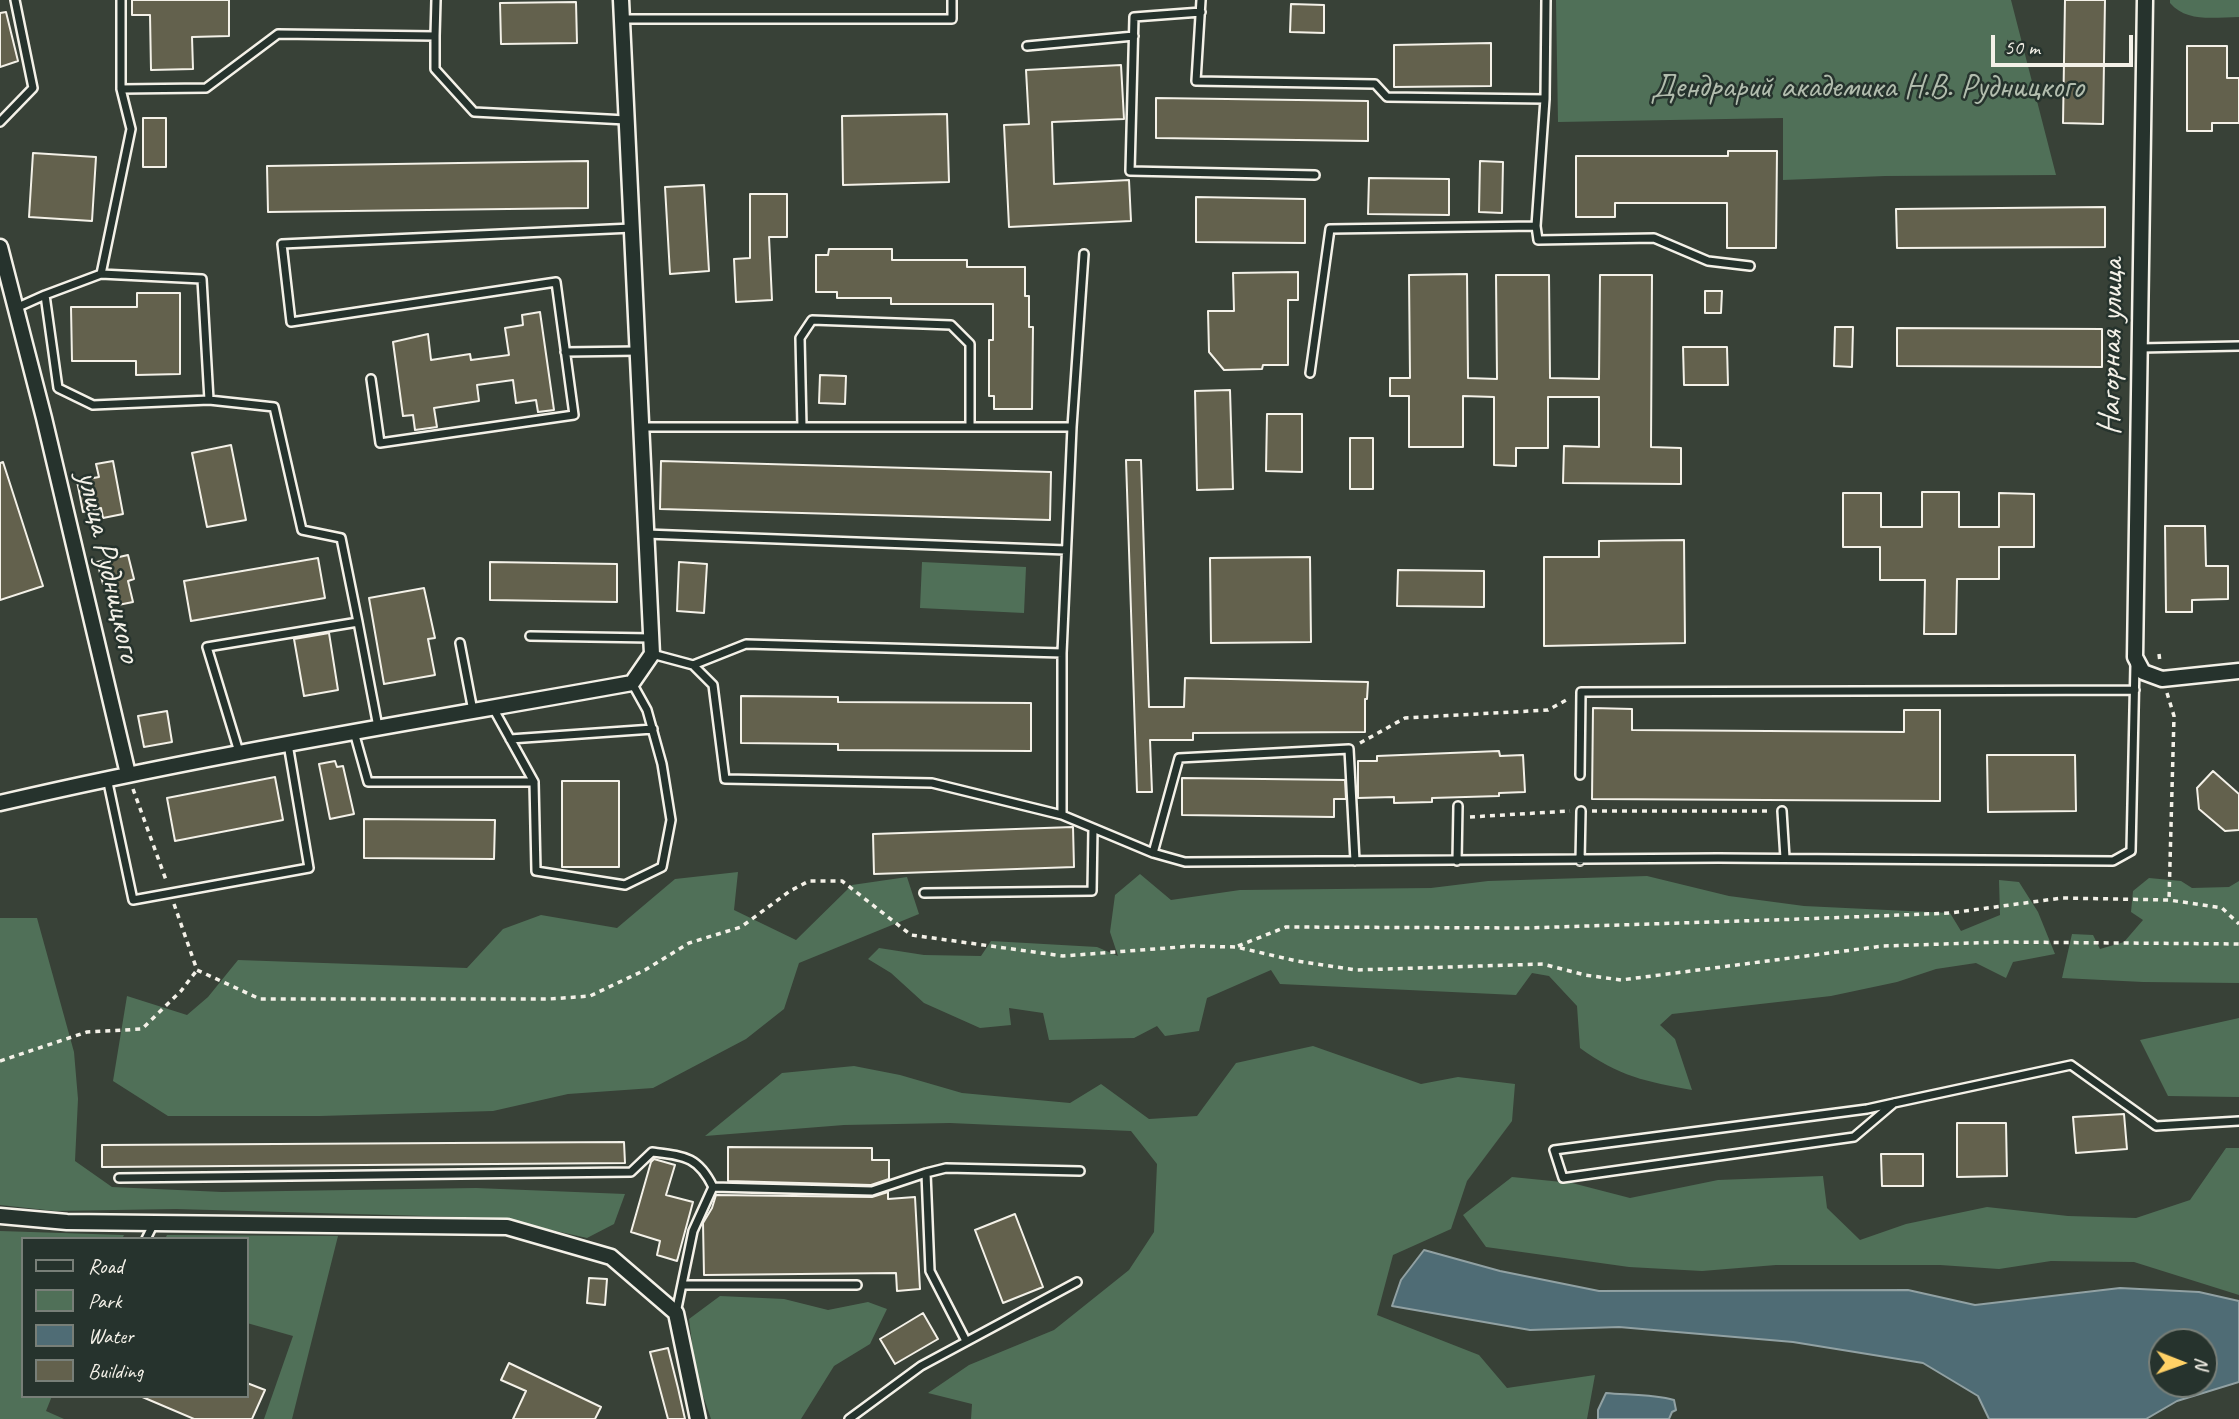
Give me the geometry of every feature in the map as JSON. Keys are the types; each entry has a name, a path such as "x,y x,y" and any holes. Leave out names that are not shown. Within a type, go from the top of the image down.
{"street":[{"path":"0,803 107,778 239,752 632,683 652,654 621,0"},
{"name":"Нагорная улица","path":"2135,657 2145,0"},
{"name":"улица Рудницкого","path":"0,247 44,418 128,774"},
{"path":"2135,657 2143,673 2161,679 2239,671"},
{"path":"0,1216 67,1222 508,1227 611,1257 676,1313 698,1419"}],"lane":[{"path":"0,122 33,88 15,0"},
{"path":"101,274 131,129 121,89 121,0"},
{"path":"436,0 435,69 474,112 626,120"},
{"path":"622,19 952,19 952,0"},
{"path":"1201,0 1196,81 1375,85 1387,97 1545,99"},
{"path":"1546,0 1545,99 1536,226 1538,240 1654,237 1708,261 1749,266"},
{"path":"1201,12 1133,17 1130,171 1315,175"},
{"path":"121,89 206,88 278,34 435,36"},
{"path":"1027,46 1134,36"},
{"path":"1310,373 1330,229 1536,226"},
{"path":"371,379 380,443 574,415 556,282 291,321 282,244 632,228"},
{"path":"1062,815 1062,653 1066,550 1084,254"},
{"path":"16,308 101,274 202,279 209,400"},
{"path":"45,295 58,388 93,405 209,400 274,407 302,530 341,538 378,728"},
{"path":"802,427 800,338 812,320 951,325 970,344 970,426"},
{"path":"2140,348 2239,346"},
{"path":"565,352 638,351"},
{"path":"642,427 1072,426"},
{"path":"646,534 1066,550"},
{"path":"239,752 207,647 358,622"},
{"path":"530,636 651,638"},
{"path":"460,643 473,711"},
{"path":"693,666 746,644 1062,653"},
{"path":"652,654 693,666 713,685 725,779 932,783 1062,815 1153,853 1185,862 1785,858 2113,861 2131,851 2135,657"},
{"path":"494,708 534,782 536,872 625,885 662,867 671,820 662,764 648,710 632,683"},
{"path":"1580,775 1581,692 2135,690"},
{"path":"510,739 653,729"},
{"path":"355,732 368,782 534,782"},
{"path":"107,778 133,900 309,868 288,744"},
{"path":"1153,853 1179,758 1349,750 1355,861"},
{"path":"1457,861 1458,806"},
{"path":"1580,861 1581,811"},
{"path":"1782,811 1785,858"},
{"path":"924,893 1092,891 1093,828"},
{"path":"1894,1103 1854,1137 1563,1178 1554,1150 1854,1110 2071,1065 2156,1126 2239,1121"},
{"path":"119,1178 631,1172 652,1152 682,1156 704,1168 713,1186"},
{"path":"713,1186 872,1191 926,1172 946,1168 1080,1171"},
{"path":"926,1172 930,1271 966,1342"},
{"path":"676,1313 693,1231 713,1186"},
{"path":"147,1237 154,1223"},
{"path":"849,1419 921,1366 1077,1282"},
{"path":"682,1285 857,1285"}],"path":[{"path":"1349,750 1405,718 1548,710 1581,692"},
{"path":"2168,697 2174,716 2169,900"},
{"path":"128,774 197,970 260,999 549,999 590,996 645,970 689,943 741,927 809,881 842,881 911,934 937,939 1063,956 1193,946 1236,947 1297,961 1356,970 1543,964 1585,975 1621,980 1883,946 2002,942 2239,944"},
{"path":"1458,818 1581,811 1782,811"},
{"path":"1236,947 1286,927 1527,928 1950,913 2062,898 2169,900 2222,908 2239,924"},
{"path":"0,1061 87,1032 142,1030 181,991 197,970"}],"green space":[{"name":"Дендрарий академика Н.В. Рудницкого","path":"1556,0 2011,0 2056,175 1885,176 1783,180 1783,118 1558,122"},
{"path":"2170,0 2239,0 2239,17 2193,16 2177,9"},
{"path":"922,562 1026,567 1024,613 920,608"},
{"path":"738,872 734,910 796,940 852,885 907,877 919,914 799,963 784,1009 746,1039 653,1088 568,1094 493,1111 320,1116 168,1116 113,1081 127,996 187,1015 208,997 238,960 467,968 503,929 541,915 617,928 675,879"},
{"path":"1140,874 1171,900 1240,890 1431,888 1488,881 1647,876 1729,896 1804,906 1950,913 1961,931 2000,915 1999,880 2019,882 2038,912 2055,954 2013,962 2006,978 1976,963 1936,969 1897,982 1831,996 1672,1014 1660,1025 1675,1039 1692,1090 1633,1077 1580,1048 1577,1006 1549,976 1532,973 1516,995 1280,984 1271,970 1207,998 1199,1031 1165,1036 1157,1026 1134,1038 1049,1040 1043,1013 1009,1008 1011,1025 980,1028 924,1003 891,973 868,959 879,948 924,955 981,956 991,941 1097,947 1118,956 1110,932 1115,895"},
{"path":"2149,878 2181,881 2192,888 2229,887 2239,881 2239,983 2062,978 2072,934 2093,935 2100,949 2124,942 2143,920 2131,912 2133,891"},
{"path":"0,918 37,918 74,1052 78,1099 75,1161 112,1187 222,1192 476,1188 625,1194 614,1224 587,1238 498,1218 176,1209 55,1211 0,1205"},
{"path":"2239,1018 2239,1097 2168,1096 2140,1040"},
{"path":"1313,1046 1421,1084 1458,1077 1515,1084 1512,1121 1467,1181 1451,1229 1393,1255 1377,1315 1479,1355 1507,1388 1595,1375 1587,1419 971,1419 972,1404 928,1393 969,1365 1054,1330 1129,1270 1154,1232 1157,1164 1131,1131 950,1123 844,1125 705,1136 782,1073 854,1066 900,1075 962,1093 1070,1103 1101,1084 1149,1119 1197,1116 1236,1063"},
{"path":"2226,1148 2239,1148 2239,1295 2134,1262 2051,1261 1999,1269 1940,1265 1776,1265 1702,1271 1629,1267 1486,1247 1463,1215 1512,1177 1572,1183 1630,1198 1718,1180 1823,1176 1827,1208 1860,1240 1906,1224 1987,1207 2068,1216 2136,1218 2190,1200"},
{"path":"0,1231 124,1235 21,1237 21,1398 51,1398 46,1411 64,1419 0,1419"},
{"path":"338,1236 292,1419 264,1419 293,1336 248,1323 248,1237 166,1237"},
{"path":"720,1296 784,1299 828,1310 868,1302 887,1309 870,1344 834,1366 801,1419 711,1419 696,1375 689,1319"}],"water":[{"path":"1424,1250 1500,1271 1599,1291 1908,1290 1975,1305 2120,1288 2199,1292 2239,1301 2239,1382 2218,1388 2218,1328 2148,1328 2148,1398 2187,1398 2146,1419 1989,1419 1978,1396 1923,1363 1793,1342 1619,1327 1530,1330 1392,1306 1401,1280"},
{"path":"1606,1393 1666,1398 1674,1400 1676,1410 1669,1419 1598,1419 1598,1410"}],"building":[{"path":"132,0 229,0 229,36 192,37 193,69 151,70 150,15 132,15"},
{"path":"2065,0 2105,0 2103,124 2063,123"},
{"path":"576,2 577,43 501,44 500,3"},
{"path":"1291,4 1324,5 1324,33 1290,32"},
{"path":"6,12 18,61 0,67 0,13"},
{"path":"1491,43 1491,86 1394,87 1394,45"},
{"path":"2187,46 2227,46 2227,78 2239,78 2239,123 2212,123 2212,131 2187,131"},
{"path":"1121,65 1124,119 1052,122 1054,184 1129,180 1131,221 1009,227 1004,125 1029,124 1026,70"},
{"path":"1156,98 1368,101 1368,141 1156,138"},
{"path":"947,114 949,182 843,185 842,116"},
{"path":"143,118 166,118 166,167 143,167"},
{"path":"1728,151 1777,151 1776,248 1727,248 1727,203 1615,203 1615,217 1576,217 1576,156 1728,156"},
{"path":"33,153 96,157 92,221 29,217"},
{"path":"588,161 588,208 268,212 267,166"},
{"path":"1480,161 1503,162 1502,213 1479,212"},
{"path":"1369,178 1449,179 1449,215 1368,214"},
{"path":"704,185 709,271 670,274 665,187"},
{"path":"750,194 787,194 787,237 769,237 772,300 736,302 734,259 750,258"},
{"path":"1196,197 1305,199 1305,243 1196,242"},
{"path":"2105,207 2105,247 1897,248 1896,209"},
{"path":"829,249 892,249 892,260 967,260 967,267 1025,267 1029,327 1033,327 1032,409 994,409 994,396 989,396 989,340 993,340 993,304 891,304 891,298 837,298 837,292 816,292 816,255 828,255"},
{"path":"1298,272 1298,300 1288,300 1288,365 1224,370 1209,352 1208,311 1234,311 1233,273"},
{"path":"1467,274 1468,378 1497,379 1496,275 1549,275 1550,378 1599,379 1600,275 1652,275 1651,447 1681,448 1681,484 1563,483 1564,446 1599,447 1599,397 1548,397 1548,448 1516,448 1516,466 1494,465 1494,397 1463,396 1463,447 1409,447 1409,396 1390,396 1390,378 1410,378 1409,275"},
{"path":"1705,291 1722,291 1721,313 1705,313"},
{"path":"137,293 180,293 180,374 136,375 136,361 72,361 71,307 137,307"},
{"path":"540,312 554,410 538,412 536,400 516,403 513,380 477,385 479,401 434,408 437,427 415,430 413,415 403,416 393,342 428,334 431,360 470,354 471,360 509,355 505,328 523,325 522,315"},
{"path":"1835,327 1853,327 1852,367 1834,366"},
{"path":"1897,328 2102,329 2102,367 1897,366"},
{"path":"1683,347 1727,347 1728,385 1684,385"},
{"path":"820,375 846,376 845,404 819,403"},
{"path":"1230,390 1233,489 1197,490 1195,391"},
{"path":"1267,414 1302,414 1302,472 1266,471"},
{"path":"1350,438 1373,438 1373,489 1350,489"},
{"path":"231,445 246,520 207,527 192,453"},
{"path":"1126,460 1141,460 1149,707 1184,707 1185,678 1368,682 1365,732 1193,733 1193,740 1150,740 1152,792 1137,792"},
{"path":"113,461 123,514 103,518 101,508 83,512 77,481 99,477 96,464"},
{"path":"661,461 1051,472 1050,520 660,509"},
{"path":"3,462 43,586 0,600 0,463"},
{"path":"1922,492 1959,492 1959,527 1999,527 1999,493 2034,494 2034,547 1999,547 1999,579 1957,579 1956,634 1924,634 1925,580 1880,580 1880,547 1843,547 1843,493 1881,493 1881,527 1922,527"},
{"path":"2165,526 2205,526 2206,566 2228,566 2228,599 2192,600 2192,612 2166,612"},
{"path":"1684,540 1685,643 1544,646 1544,557 1599,557 1599,541"},
{"path":"128,555 134,579 128,581 133,602 118,605 112,582 103,584 97,562"},
{"path":"1310,557 1311,642 1211,643 1210,558"},
{"path":"318,558 325,598 191,621 184,581"},
{"path":"490,562 617,564 617,602 490,600"},
{"path":"679,562 707,564 704,613 677,611"},
{"path":"1398,570 1484,571 1484,607 1397,606"},
{"path":"424,588 435,638 428,639 435,675 384,684 369,598"},
{"path":"329,633 338,690 304,696 294,639"},
{"path":"741,696 838,697 838,702 1031,703 1031,751 838,750 838,744 741,743"},
{"path":"1593,708 1632,709 1632,730 1904,732 1904,710 1940,710 1940,801 1592,799"},
{"path":"167,711 172,742 144,747 138,716"},
{"path":"1499,751 1500,756 1523,755 1525,792 1499,793 1499,796 1432,798 1432,802 1394,803 1394,797 1358,798 1358,761 1377,761 1377,756"},
{"path":"1987,755 2075,755 2076,811 1988,812"},
{"path":"335,761 337,767 343,766 354,814 330,819 319,764"},
{"path":"2213,771 2239,794 2239,830 2225,831 2199,809 2197,788"},
{"path":"275,777 283,820 175,841 167,798"},
{"path":"1182,778 1345,780 1346,799 1334,799 1334,817 1182,815"},
{"path":"562,781 619,781 619,867 562,867"},
{"path":"364,819 495,820 494,859 364,858"},
{"path":"1073,827 1074,867 874,874 873,834"},
{"path":"2124,1114 2127,1149 2076,1153 2073,1117"},
{"path":"1957,1123 2006,1123 2007,1176 1957,1177"},
{"path":"624,1142 625,1163 102,1167 102,1145"},
{"path":"728,1147 872,1148 872,1160 889,1160 889,1179 871,1185 728,1181"},
{"path":"1881,1154 1923,1154 1923,1186 1882,1186"},
{"path":"654,1159 675,1165 666,1195 693,1202 677,1261 657,1255 660,1241 631,1232"},
{"path":"888,1192 888,1199 915,1197 920,1289 897,1291 896,1273 704,1275 703,1223 716,1195 872,1197"},
{"path":"1015,1214 1043,1287 1003,1303 975,1230"},
{"path":"589,1278 607,1279 605,1305 587,1303"},
{"path":"923,1313 938,1339 895,1364 880,1339"},
{"path":"668,1348 685,1419 668,1419 650,1352"},
{"path":"509,1363 601,1407 595,1419 513,1419 526,1391 501,1380"},
{"path":"248,1383 265,1390 252,1419 194,1419 145,1398 248,1398"}]}
